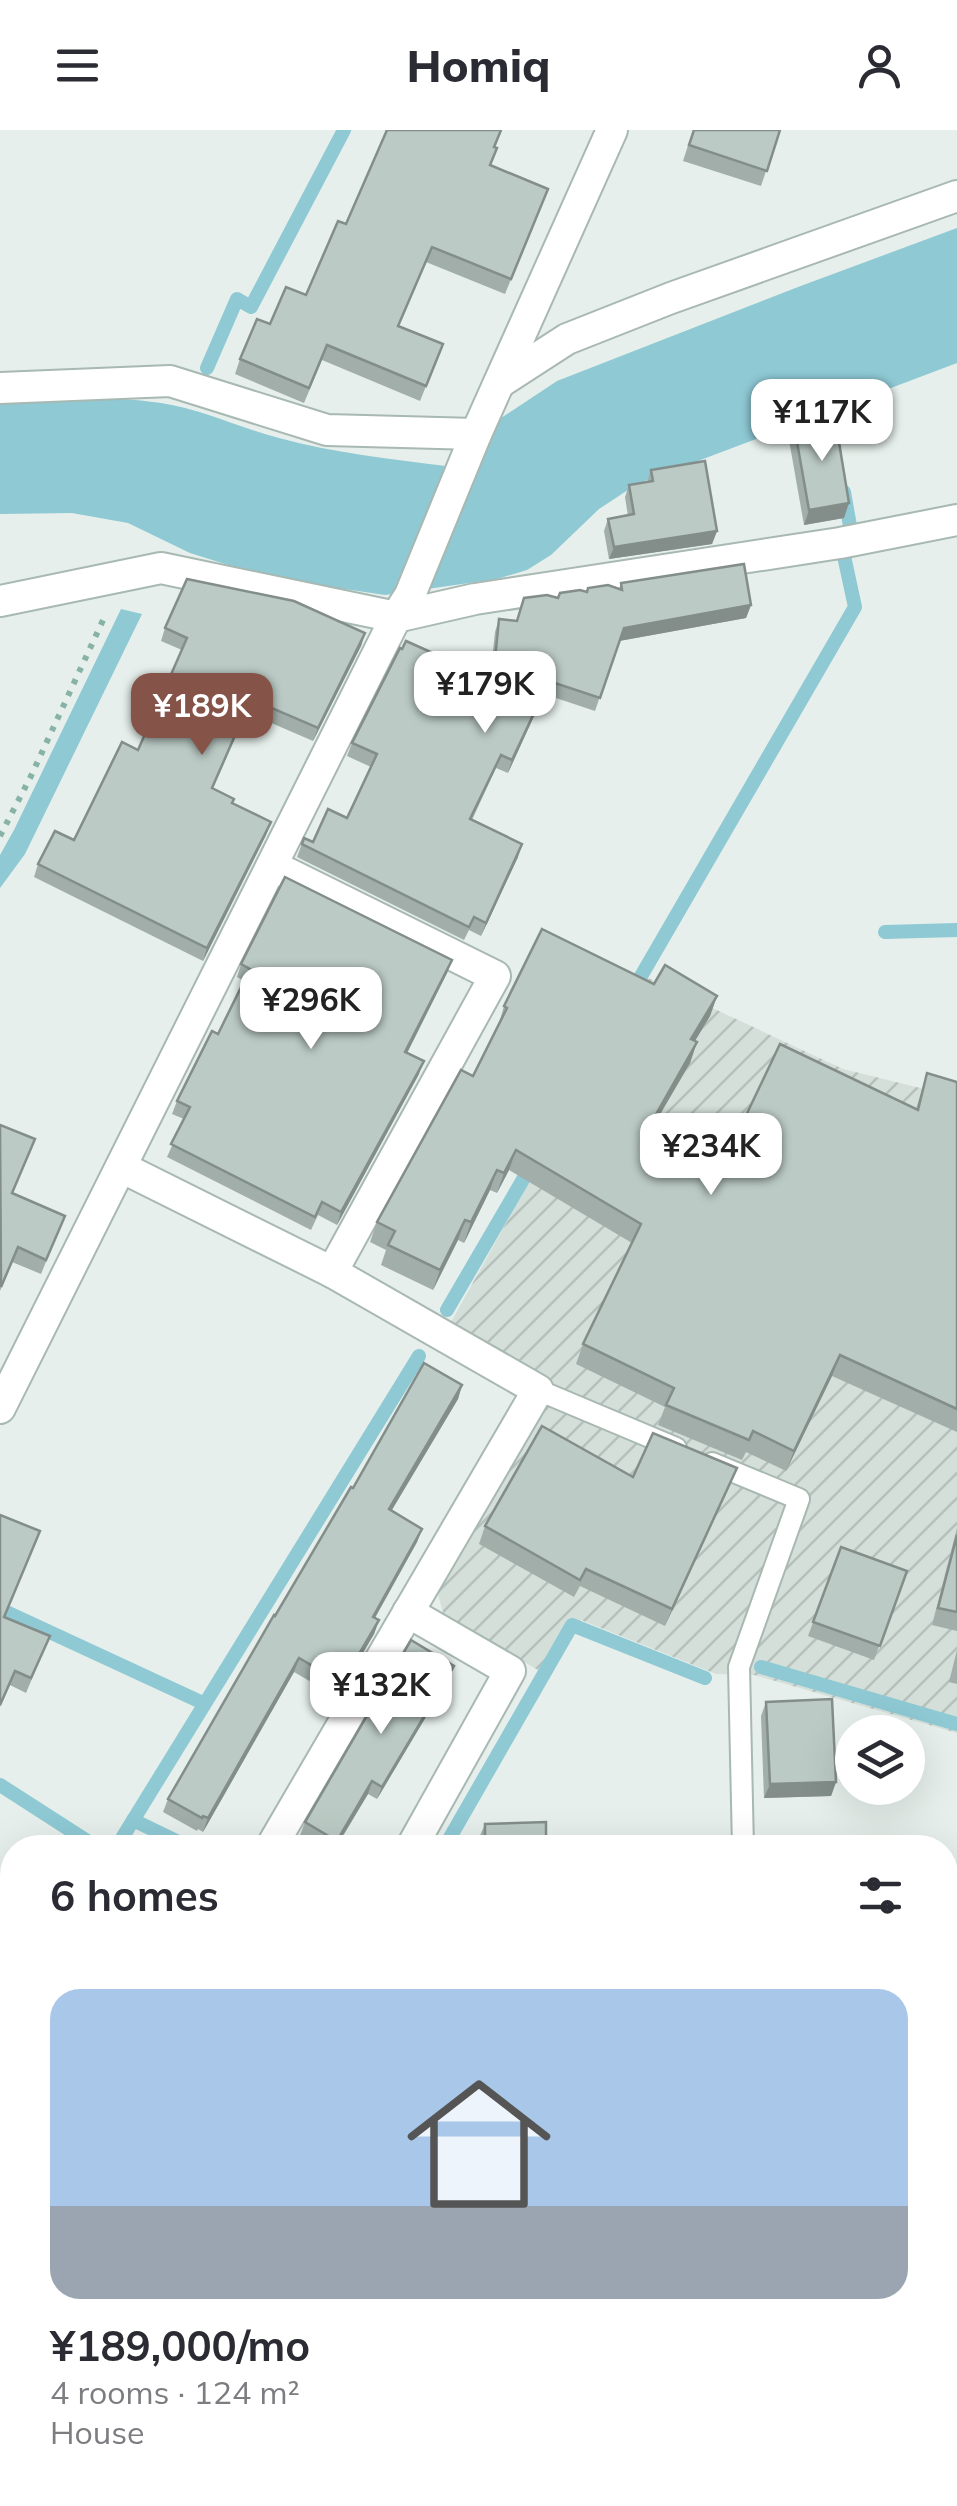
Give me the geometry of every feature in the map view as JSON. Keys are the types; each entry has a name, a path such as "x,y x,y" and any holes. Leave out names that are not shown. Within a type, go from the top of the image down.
{"street":[{"path":"0,1408 403,606 612,130"},
{"path":"500,383 568,340 671,298 957,196"},
{"path":"0,388 170,381 327,430 476,434"},
{"path":"0,601 161,568 403,606 840,543 957,520"},
{"path":"273,866 495,976 332,1272"},
{"path":"121,1167 332,1272 538,1390 278,1835"},
{"path":"408,1612 510,1671 418,1835"}],"lane":[{"path":"538,1390 799,1499 739,1667 743,1835"}],"path":[{"path":"0,836 123,576"}],"shaded area":[{"path":"644,976 843,1069 957,1097 957,1733 925,1724 925,1715 894,1715 754,1675 716,1674 581,1620 550,1677 444,1616 437,1591 558,1387 451,1322"}],"water":[{"path":"957,228 957,363 637,484 599,509 551,555 527,570 497,579 385,595 270,578 190,553 128,523 72,513 0,514 0,400 141,400 191,410 300,443 446,466 498,420 557,381"},
{"path":"121,609 142,614 25,854 0,888 0,855"}],"building":[{"path":"387,130 501,130 490,165 548,189 511,279 432,247 398,326 443,344 426,386 327,345 309,388 240,359 257,319 270,324 286,287 306,295 338,221 346,224"},
{"path":"694,130 780,130 767,171 689,145"},
{"path":"835,418 849,503 809,510 794,425"},
{"path":"705,461 717,531 614,547 608,519 634,514 629,485 653,481 651,470"},
{"path":"744,564 751,605 624,628 600,698 549,681 512,760 501,755 470,819 522,844 486,923 474,917 469,927 302,844 304,838 313,842 328,809 347,818 377,754 352,743 406,641 493,680 499,619 517,621 524,598 558,598 560,593 587,592 588,588 608,585 622,590 621,583"},
{"path":"187,579 294,601 365,633 318,728 251,699 212,788 234,799 232,803 271,822 207,948 38,864 55,831 74,840 122,742 138,750 187,638 165,628"},
{"path":"285,877 452,960 405,1052 424,1061 341,1212 322,1202 315,1217 171,1144 190,1107 177,1101 212,1031 218,1034 250,969 241,964"},
{"path":"542,929 654,984 665,965 717,996 691,1039 697,1042 646,1132 721,1168 780,1044 918,1110 927,1073 957,1082 957,1409 840,1355 794,1451 753,1431 749,1440 666,1405 674,1388 583,1344 641,1224 516,1150 504,1173 497,1170 471,1222 465,1220 440,1270 388,1245 395,1231 377,1222 461,1070 473,1076"},
{"path":"0,1125 35,1139 12,1193 65,1216 46,1260 18,1247 1,1287"},
{"path":"424,1363 462,1385 389,1509 422,1529 373,1617 379,1620 342,1683 299,1658 208,1818 202,1818 168,1799"},
{"path":"542,1426 633,1477 653,1433 737,1468 672,1609 586,1569 580,1580 485,1526"},
{"path":"0,1515 40,1531 4,1617 50,1636 31,1678 15,1671 0,1705"},
{"path":"957,1535 957,1612 938,1608"},
{"path":"841,1547 907,1571 880,1646 813,1622"},
{"path":"411,1640 454,1666 382,1787 372,1781 340,1835 327,1835 305,1822"},
{"path":"832,1699 835,1782 770,1784 766,1702"},
{"path":"546,1822 546,1835 485,1835 485,1824"}],"waterway":[{"path":"207,368 237,299 251,307 344,130"},
{"path":"844,492 850,526"},
{"path":"633,990 855,607 844,556"},
{"path":"885,932 957,930"},
{"path":"447,1310 532,1164"},
{"path":"124,1835 419,1356"},
{"path":"0,1609 203,1703"},
{"path":"451,1835 572,1625 705,1678"},
{"path":"761,1667 957,1724"},
{"path":"0,1785 78,1835"},
{"path":"133,1820 164,1835"}]}
